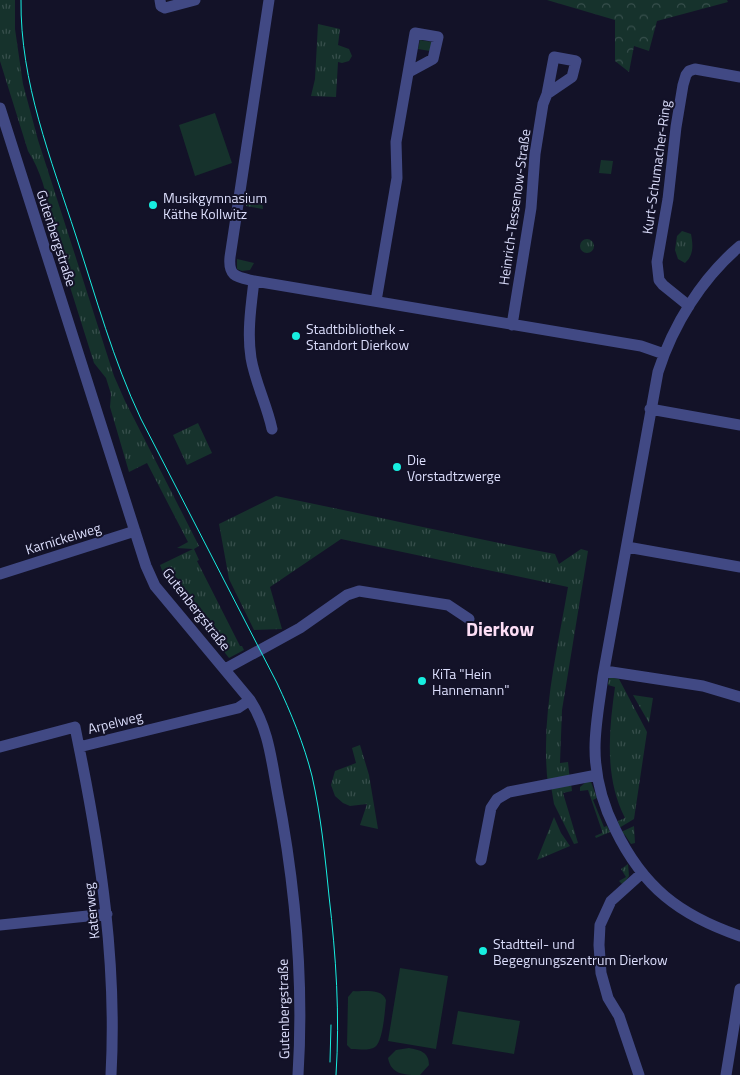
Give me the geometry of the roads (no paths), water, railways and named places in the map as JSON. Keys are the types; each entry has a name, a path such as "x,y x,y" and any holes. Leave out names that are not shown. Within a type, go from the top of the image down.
{"street":[{"path":"160,0 161,6 165,8 195,0"},
{"path":"269,0 229,267 232,273 238,278 641,346 664,354"},
{"name":"Kurt-Schumacher-Ring","path":"688,306 659,280 657,262 668,199 683,85 686,75 695,69 739,78"},
{"path":"376,301 396,185 396,142 409,72"},
{"name":"Heinrich-Tessenow-Straße","path":"512,325 531,208 537,146 547,94"},
{"name":"Gutenbergstraße","path":"0,108 146,566 155,586 250,700 259,714 267,734 282,814 294,905 298,975 298,1075"},
{"path":"740,246 716,270 688,306 664,354 650,409 595,734 597,775 606,810 625,849 642,874 669,900 693,916 715,928 740,936"},
{"path":"254,281 250,315 251,358 272,429"},
{"path":"650,409 740,425"},
{"name":"Karnickelweg","path":"0,574 135,531"},
{"path":"626,547 740,567"},
{"path":"225,669 300,628 347,595 359,591 448,605 469,620"},
{"path":"605,671 703,686 740,697"},
{"name":"Arpelweg","path":"0,747 75,727 79,746 238,708 250,700"},
{"name":"Katerweg","path":"79,746 99,850 107,914 113,1007 111,1075"},
{"path":"482,860 491,808 497,799 510,792 597,775"},
{"path":"639,1075 619,1016 608,998 601,973 599,945 600,926 612,901 642,874"},
{"path":"0,925 107,914"},
{"path":"726,1075 740,989"}],"tram line":[{"path":"21,0 22,31 26,61 39,120 122,374 141,419 277,683 297,729 309,764 320,821 334,941 337,986 336,1075"},
{"path":"330,1062 331,1025"}],"place":[{"name":"Musikgymnasium Käthe Kollwitz","path":"153,205"},
{"name":"Stadtbibliothek - Standort Dierkow","path":"296,336"},
{"name":"Die Vorstadtzwerge","path":"397,467"},
{"name":"KiTa \"Hein Hannemann\"","path":"422,681"},
{"name":"Stadtteil- und Begegnungszentrum Dierkow","path":"483,951"}],"district":[{"name":"Dierkow","path":"500,628"}]}
